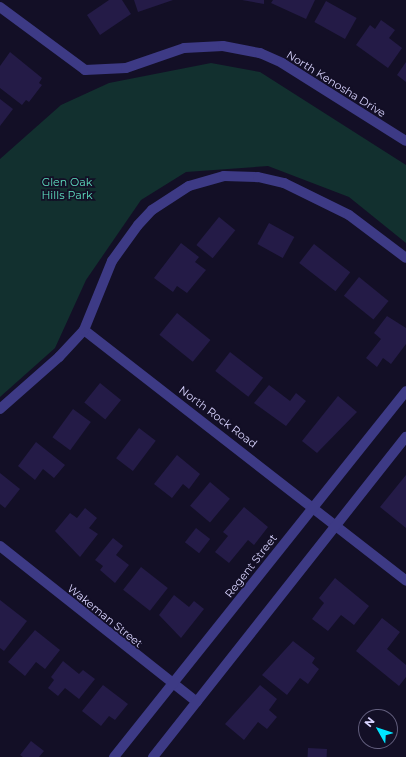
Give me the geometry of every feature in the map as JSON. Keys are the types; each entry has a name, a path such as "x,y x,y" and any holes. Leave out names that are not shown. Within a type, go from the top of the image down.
{"street":[{"name":"North Kenosha Drive","path":"0,7 76,65 85,70 112,70 184,48 244,49 282,63 406,141"},
{"path":"0,409 59,357 84,330 112,261 138,225 179,190 224,176 258,177 319,198 349,215 406,258"},
{"name":"North Rock Road","path":"84,330 314,506 406,581"},
{"name":"Regent Street","path":"114,757 173,685 406,391"},
{"path":"153,757 406,437"},
{"name":"Wakeman Street","path":"0,546 173,685 197,702"}],"green space":[{"name":"Glen Oak Hills Park","path":"211,63 260,72 406,165 406,243 349,197 268,166 186,172 141,200 86,280 55,348 0,397 0,159 61,105 109,83"}],"building":[{"path":"109,0 122,0 131,14 100,35 87,15"},
{"path":"134,0 173,0 138,12"},
{"path":"242,0 264,0 264,4"},
{"path":"273,0 315,0 306,19 271,3"},
{"path":"326,1 357,18 345,39 314,22"},
{"path":"381,20 395,30 389,38 402,48 388,68 356,45 370,25 375,29"},
{"path":"10,52 42,78 39,83 42,85 29,102 26,100 22,105 0,88 0,66"},
{"path":"406,62 406,82 397,75"},
{"path":"0,99 13,109 0,126"},
{"path":"219,217 235,230 213,258 196,245"},
{"path":"269,223 294,237 283,258 257,244"},
{"path":"181,243 199,257 195,262 206,270 187,293 177,286 173,292 154,278"},
{"path":"314,244 350,272 335,291 299,263"},
{"path":"359,277 389,301 373,320 344,296"},
{"path":"177,313 210,340 193,362 159,335"},
{"path":"387,316 406,328 406,344 391,364 383,358 377,367 366,358 381,339 374,333"},
{"path":"230,352 263,378 248,397 215,371"},
{"path":"100,383 121,400 105,419 84,402"},
{"path":"269,385 290,401 296,393 306,401 286,426 254,403"},
{"path":"338,396 357,412 317,453 302,441"},
{"path":"73,409 91,422 70,450 52,437"},
{"path":"139,428 156,441 133,471 116,458"},
{"path":"36,442 65,465 54,478 43,469 35,480 18,466"},
{"path":"177,455 200,474 189,489 183,484 172,498 154,484"},
{"path":"0,473 20,489 5,508 0,504"},
{"path":"406,475 406,528 380,507"},
{"path":"210,482 230,499 210,522 190,506"},
{"path":"244,507 268,527 254,545 248,540 229,563 215,552 228,536 223,532"},
{"path":"85,508 97,518 89,528 98,534 80,557 55,531 70,513 77,518"},
{"path":"196,528 210,539 199,553 185,542"},
{"path":"113,538 123,546 116,555 129,565 115,583 100,570 103,566 95,560"},
{"path":"141,567 168,588 150,611 123,590"},
{"path":"335,578 369,606 354,625 341,615 328,631 312,619 324,603 319,598"},
{"path":"174,595 189,607 194,601 204,609 181,638 159,615"},
{"path":"0,600 27,621 4,651 0,648"},
{"path":"382,618 400,632 387,649 406,665 406,677 399,686 356,651"},
{"path":"35,630 60,650 45,669 36,662 25,676 8,662"},
{"path":"293,641 315,658 312,663 319,669 308,684 300,678 287,695 262,675"},
{"path":"63,661 79,674 83,670 95,679 79,699 65,688 58,696 48,688 54,680 51,677"},
{"path":"103,685 128,704 115,720 109,716 101,726 82,711"},
{"path":"260,685 277,699 269,710 277,717 267,729 258,722 244,740 225,724"},
{"path":"31,741 44,751 39,757 23,757 20,755"},
{"path":"308,748 327,749 327,757 308,757"}]}
